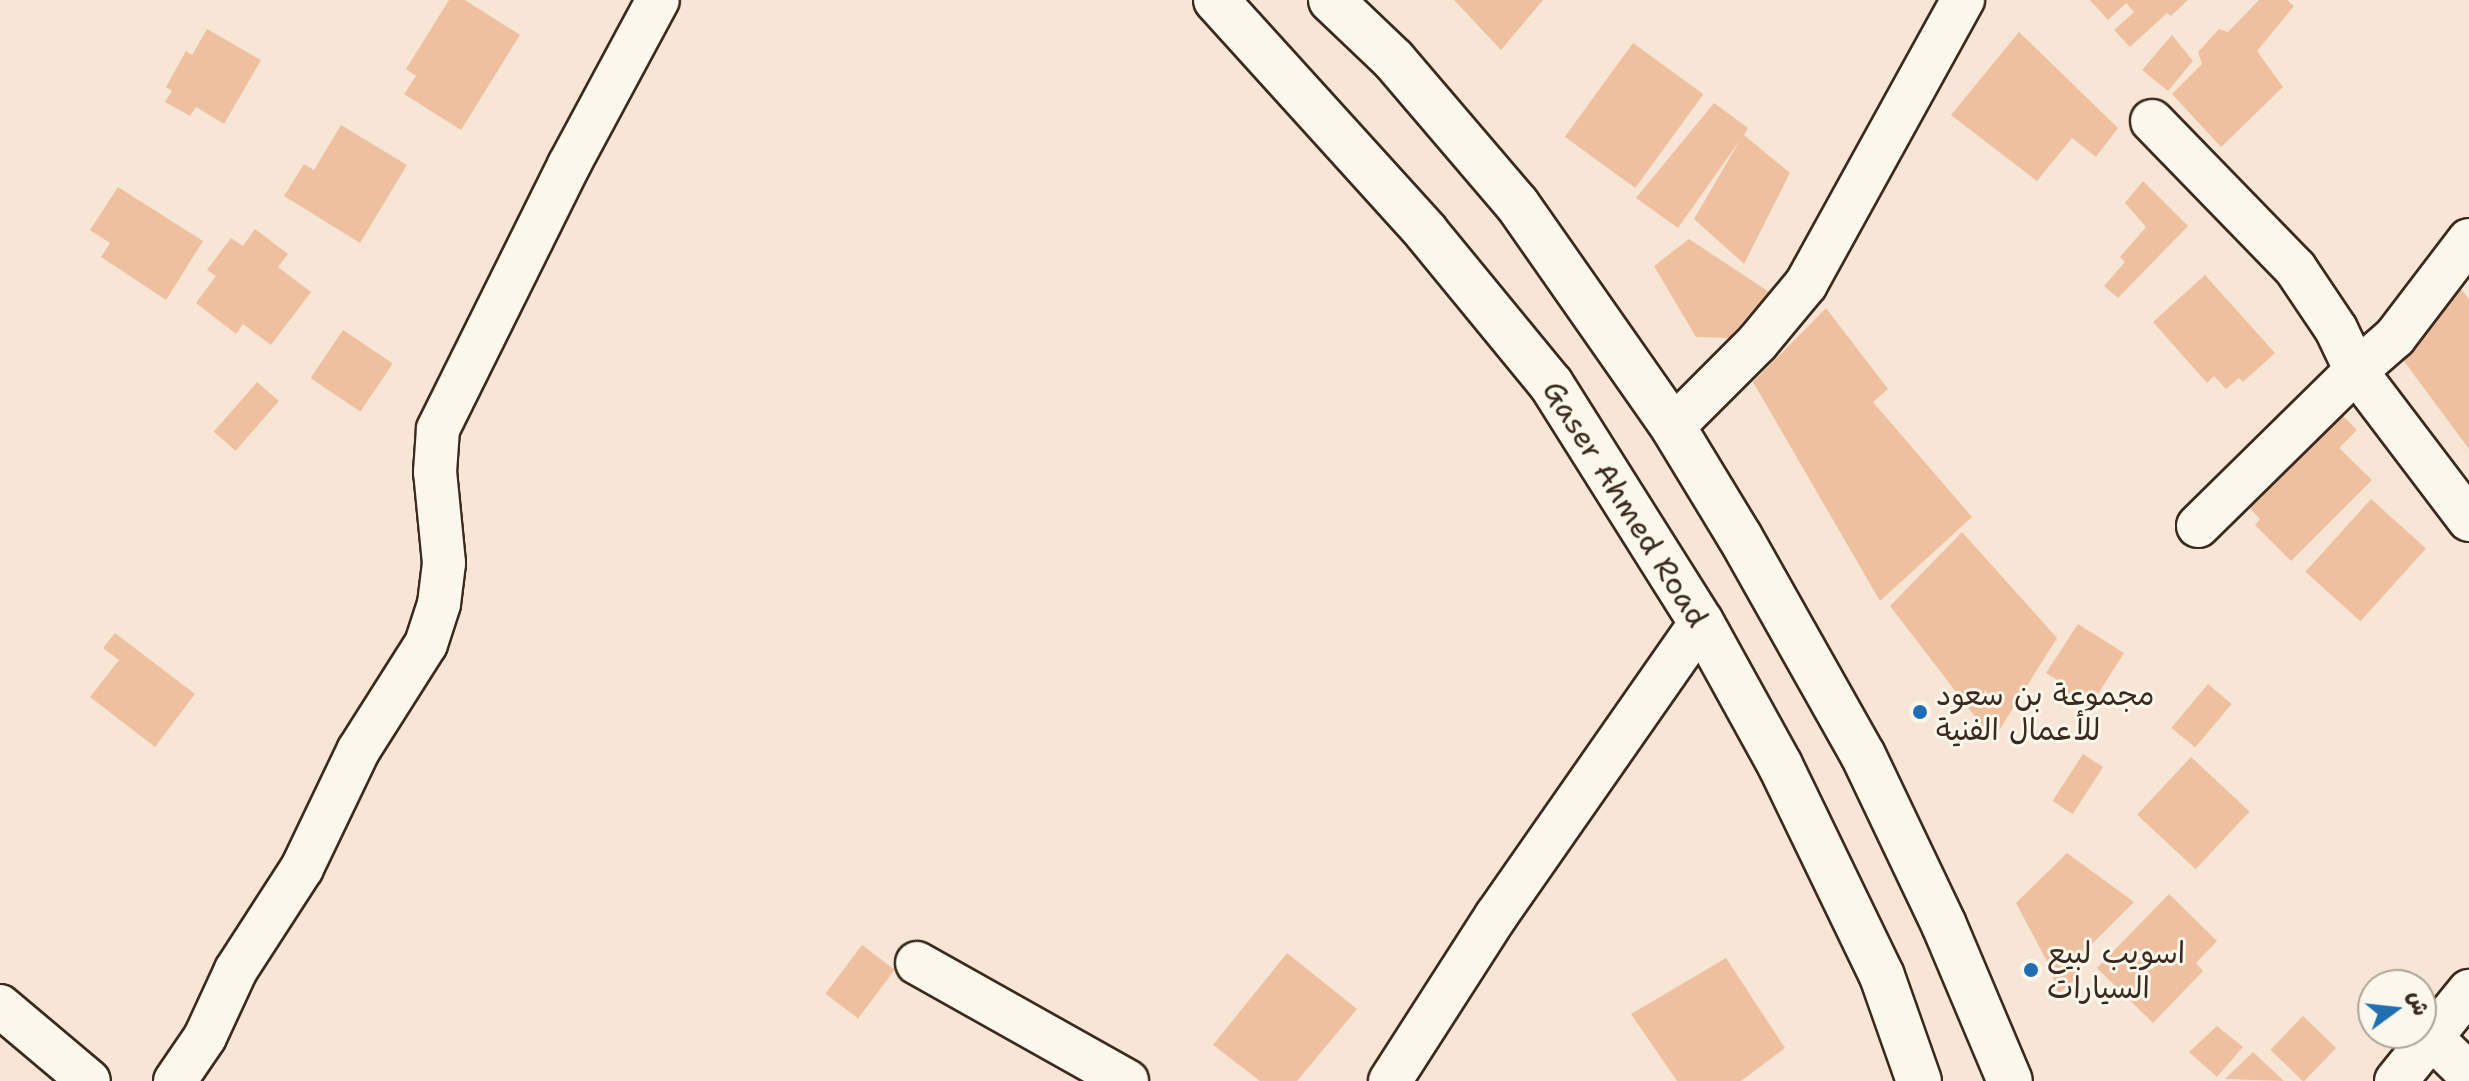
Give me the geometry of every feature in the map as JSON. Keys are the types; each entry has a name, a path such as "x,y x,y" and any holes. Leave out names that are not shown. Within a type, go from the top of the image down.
{"main road":[{"name":"Gaser Ahmed Road","path":"1216,0 1426,232 1551,384 1701,622 1780,765 1882,976 1919,1081"},
{"path":"1331,0 1393,59 1517,204 1673,427 1740,537 1863,755 1944,925 2010,1081"}],"street":[{"path":"175,1081 205,1037 236,970 302,868 358,751 426,644 439,604 444,563 435,472 438,429 569,165 658,0"},
{"path":"1673,427 1757,343 1806,284 1963,0"},
{"path":"2152,121 2295,268 2336,329 2356,371 2469,520"},
{"path":"2198,526 2356,371 2395,337 2469,240"},
{"path":"1390,1081 1496,916 1701,622"},
{"path":"917,963 1127,1081"},
{"path":"2437,1028 2469,991"},
{"path":"0,1006 89,1081"},
{"path":"2437,1043 2469,1074"},
{"path":"2396,1081 2420,1049"}],"building":[{"path":"449,0 465,0 520,35 461,130 404,94 416,76 406,69"},
{"path":"1454,0 1543,0 1501,50"},
{"path":"2090,0 2188,0 2171,16 2167,13 2130,47 2114,30 2134,12 2126,3 2108,20"},
{"path":"2259,0 2287,0 2294,6 2257,51 2283,87 2221,147 2172,94 2202,64 2198,52 2219,29 2228,32"},
{"path":"207,29 261,60 224,124 196,107 190,116 165,102 172,91 166,87 186,51 192,55"},
{"path":"2019,32 2118,128 2096,157 2072,138 2037,181 1951,115"},
{"path":"2172,35 2193,61 2168,91 2142,70"},
{"path":"1633,43 1703,94 1635,188 1565,137"},
{"path":"1714,103 1748,128 1744,135 1790,173 1744,264 1694,219 1740,140 1678,228 1636,198"},
{"path":"341,125 407,165 360,243 284,196 304,164 314,170"},
{"path":"2143,181 2188,226 2118,298 2104,286 2125,262 2120,257 2146,227 2125,203"},
{"path":"118,187 203,241 166,300 101,257 110,243 90,230"},
{"path":"255,229 288,254 278,267 311,292 271,345 243,324 236,334 196,303 216,276 207,270 231,238 243,246"},
{"path":"1689,239 1769,292 1729,338 1696,337 1654,266"},
{"path":"2205,275 2275,353 2243,382 2239,378 2226,389 2214,376 2207,383 2153,322"},
{"path":"2457,284 2469,299 2469,449 2392,345"},
{"path":"1826,308 1888,389 1873,402 1972,517 1880,601 1753,382"},
{"path":"343,330 393,364 360,412 311,378"},
{"path":"257,382 279,401 236,451 214,432"},
{"path":"2331,404 2357,430 2339,448 2372,480 2291,561 2255,525 2260,519 2239,497"},
{"path":"2371,499 2426,549 2360,621 2305,572"},
{"path":"1962,532 2057,638 1993,740 1890,606"},
{"path":"2078,624 2124,653 2089,708 2053,685 2056,679 2046,673"},
{"path":"115,633 195,694 155,747 90,697 119,660 103,648"},
{"path":"2208,684 2232,704 2195,748 2171,728"},
{"path":"2083,754 2103,767 2073,814 2053,801"},
{"path":"2191,757 2250,812 2196,869 2137,815"},
{"path":"2067,853 2134,902 2078,958 2075,980 2058,994 2050,967 2016,903"},
{"path":"2169,894 2217,941 2196,963 2203,971 2153,1023 2097,968"},
{"path":"862,945 895,970 858,1018 825,994"},
{"path":"1287,953 1357,1009 1297,1081 1260,1081 1213,1045"},
{"path":"1726,958 1785,1048 1741,1081 1677,1081 1631,1014"},
{"path":"2303,1016 2336,1048 2304,1081 2270,1050"},
{"path":"2217,1026 2243,1047 2217,1077 2189,1052"},
{"path":"2253,1052 2284,1081 2225,1079"}],"place":[{"name":"مجموعة بن سعود للأعمال الفنية","path":"1920,712"},
{"name":"اسويب لبيع السيارات","path":"2031,970"}]}
